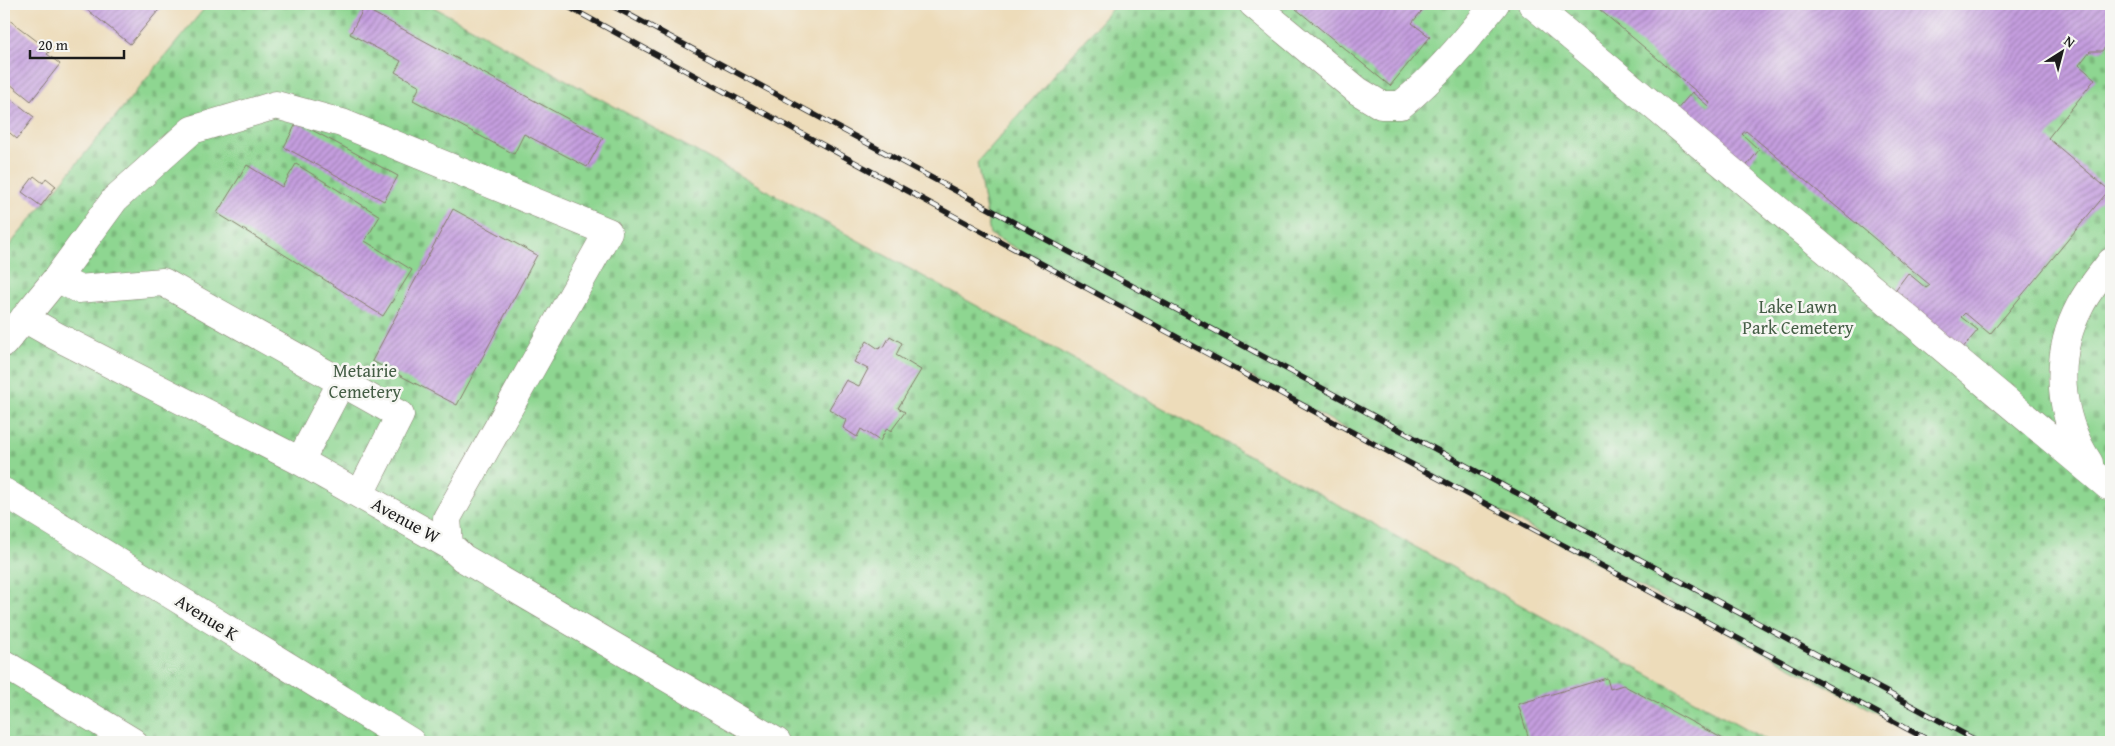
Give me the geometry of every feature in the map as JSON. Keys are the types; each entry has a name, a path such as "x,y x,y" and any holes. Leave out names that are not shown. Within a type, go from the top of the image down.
{"lane":[{"path":"1253,4 1358,91 1381,105 1401,105 1416,93 1464,43 1495,4"},
{"path":"1532,4 2110,487"},
{"path":"4,343 57,278 115,200 192,130 276,105 342,123 608,232 447,518 449,545"},
{"path":"2110,487 2091,466 2072,432 2065,406 2062,380 2064,354 2074,317 2087,294 2111,262"},
{"path":"57,278 78,289 163,282 400,415 360,494"},
{"name":"Avenue W","path":"24,318 360,494 449,545 463,558 777,742"},
{"path":"300,461 340,383"},
{"name":"Avenue K","path":"4,492 411,742"},
{"path":"4,664 133,742"}],"green space":[{"name":"Metairie Cemetery","path":"208,4 428,4 1770,742 4,742 4,252"},
{"name":"Lake Lawn Park Cemetery","path":"1116,4 2111,4 2111,742 1932,742 1389,452 990,234 977,163"}],"building":[{"path":"80,4 164,4 130,44"},
{"path":"1290,4 1421,4 1425,7 1412,23 1430,37 1390,86"},
{"path":"1593,4 2111,4 2111,40 2102,51 2090,51 2079,65 2095,79 2048,138 2109,190 1990,334 1965,313 1961,317 1978,330 1961,350 1893,293 1908,273 1926,288 1930,285 1746,131 1742,134 1759,150 1744,169 1675,112 1692,92 1708,106 1710,103"},
{"path":"364,8 603,138 587,167 524,134 514,154 413,100 420,86 395,72 401,61 350,34"},
{"path":"8,19 50,51 47,54 60,64 31,101 4,79 4,25"},
{"path":"4,93 34,117 17,139 4,128"},
{"path":"297,122 398,176 384,201 284,147"},
{"path":"296,164 380,216 365,241 412,270 383,316 217,213 247,165 282,187"},
{"path":"34,176 43,183 46,178 56,186 41,206 22,192"},
{"path":"453,209 537,255 457,405 372,361"},
{"path":"890,336 902,343 896,355 921,370 898,408 905,412 891,431 887,428 880,441 861,429 857,437 843,428 846,420 829,409 846,380 859,386 868,369 854,362 867,341 879,349 881,346 884,347"},
{"path":"1607,678 1610,689 1623,685 1729,742 1530,742 1518,704"}],"railway":[{"path":"563,4 1389,452 1932,742"},
{"path":"609,4 1979,742"}]}
